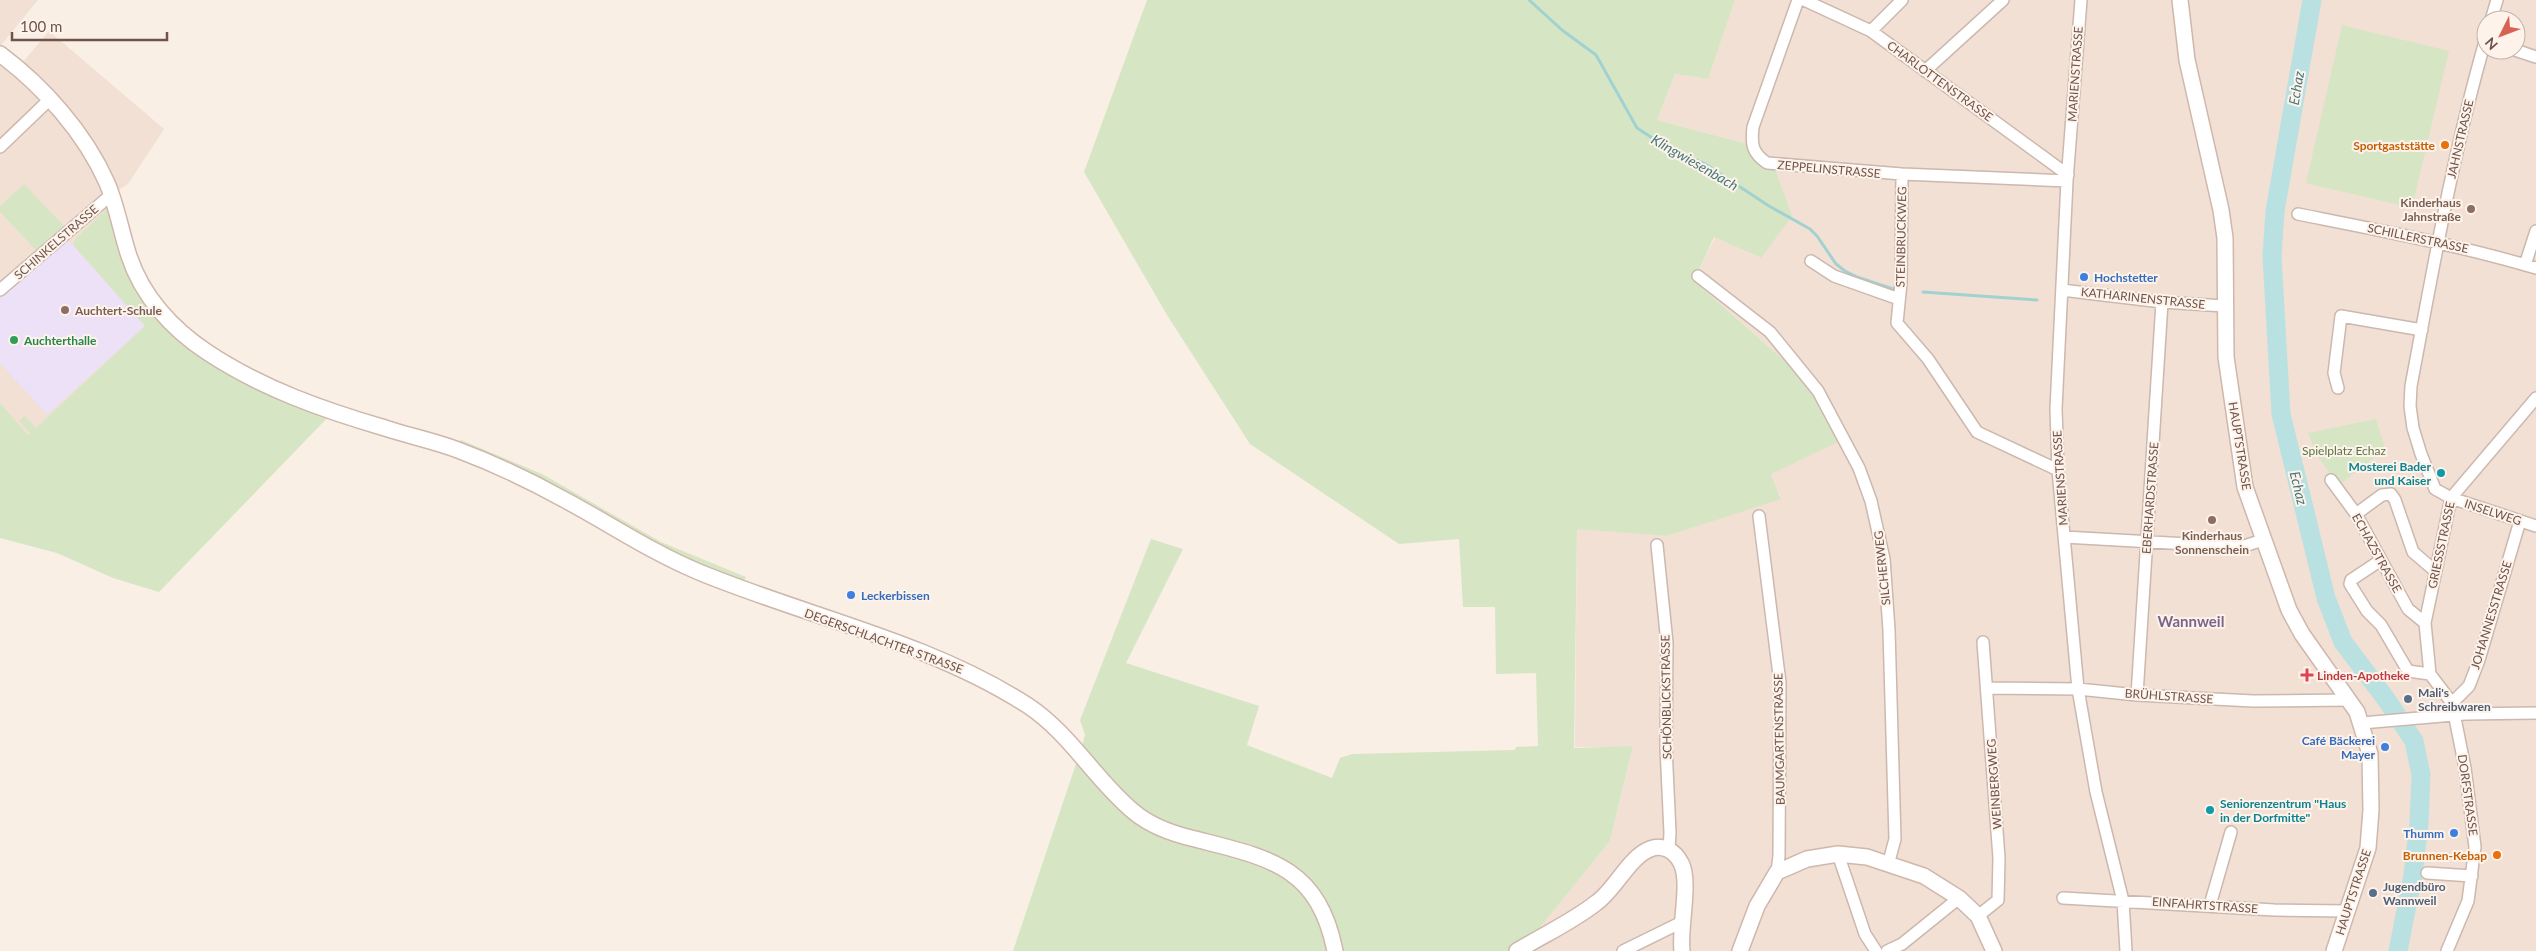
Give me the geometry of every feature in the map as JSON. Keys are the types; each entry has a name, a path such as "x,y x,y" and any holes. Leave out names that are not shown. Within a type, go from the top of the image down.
{"street":[{"name":"ZEPPELINSTRASSE","path":"1798,0 1752,127 1751,142 1753,150 1767,163 1782,166 1902,174 2068,178"},
{"name":"CHARLOTTENSTRASSE","path":"1804,0 1871,31 2068,178"},
{"path":"1871,31 1902,0"},
{"path":"1925,71 2003,0"},
{"name":"MARIENSTRASSE","path":"2081,0 2068,178 2056,409 2058,470 2078,689 2096,792 2123,901 2126,951"},
{"name":"HAUPTSTRASSE","path":"2180,0 2188,68 2221,210 2225,238 2224,306 2226,356 2244,487 2295,622 2350,700 2362,724 2372,769 2370,831 2363,866 2334,951"},
{"name":"DEGERSCHLACHTER STRASSE","path":"0,54 50,100 92,156 112,194 131,262 148,296 169,321 196,344 254,379 317,407 443,445 492,464 569,502 657,553 741,588 960,668 1024,703 1059,730 1131,810 1149,824 1173,834 1263,856 1284,867 1303,884 1319,904 1329,924 1335,951"},
{"name":"JAHNSTRASSE","path":"2451,498 2435,488 2421,454 2413,428 2410,406 2411,386 2438,242 2464,123 2481,60"},
{"path":"0,147 50,100"},
{"name":"STEINBRUCKWEG","path":"1902,174 1901,283 1897,323 1928,359 1977,432 2058,470"},
{"name":"SCHINKELSTRASSE","path":"0,290 112,194"},
{"name":"SCHILLERSTRASSE","path":"2298,214 2438,242 2530,267"},
{"path":"2530,267 2536,232"},
{"path":"1810,260 1834,276 1899,299"},
{"name":"SILCHERWEG","path":"1698,276 1770,332 1818,391 1859,468 1871,501 1884,559 1889,630 1895,839 1888,865"},
{"name":"KATHARINENSTRASSE","path":"2062,290 2162,302 2224,306"},
{"name":"EBERHARDSTRASSE","path":"2137,695 2162,302"},
{"path":"2338,388 2334,373 2341,316 2422,330"},
{"name":"GRIESSSTRASSE","path":"2430,674 2425,623 2434,570 2451,498 2536,398"},
{"name":"ECHAZSTRASSE","path":"2331,480 2356,514 2408,609 2425,623"},
{"path":"2356,514 2382,494 2391,494 2396,500 2413,552 2434,570"},
{"name":"INSELWEG","path":"2451,498 2536,526"},
{"name":"BAUMGARTENSTRASSE","path":"1759,516 1780,683 1780,856 1777,872"},
{"name":"JOHANNESSTRASSE","path":"2453,709 2469,686 2476,669 2520,521"},
{"path":"2064,537 2241,546 2263,540"},
{"name":"SCHÖNBLICKSTRASSE","path":"1657,545 1667,643 1666,747 1669,850"},
{"path":"2381,560 2351,580 2350,584 2367,611 2382,625 2408,671 2430,674 2453,709"},
{"name":"WEINBERGWEG","path":"1978,916 1998,900 1999,858 1983,642"},
{"name":"BRÜHLSTRASSE","path":"1987,688 2078,689 2137,695 2253,701 2350,700"},
{"path":"2362,724 2412,719 2453,709 2535,711"},
{"name":"DORFSTRASSE","path":"2447,951 2468,901 2475,847 2465,768 2453,709"},
{"path":"2210,905 2231,832"},
{"path":"1517,951 1597,903 1641,854 1651,849 1663,847 1669,850 1681,863 1685,875 1682,951"},
{"path":"1838,854 1864,934 1872,948 1876,951"},
{"path":"1740,951 1758,906 1777,872 1807,859 1838,854 1867,857 1924,876 1959,898 1978,916 1994,951"},
{"path":"2427,874 2472,876"},
{"path":"1887,951 1902,944 1959,898"},
{"name":"EINFAHRTSTRASSE","path":"2063,898 2347,911"},
{"path":"1623,951 1682,922"}],"shaded area":[{"path":"0,0 38,0 2,44 23,62 49,31 164,129 128,184 112,194 127,251 162,314 0,461"},
{"path":"1735,0 2536,0 2536,951 1521,951 1610,841 1633,747 1575,747 1577,528 1667,536 1781,498 1771,474 1795,370 1694,281 1715,237 1760,258 1759,147 1657,120 1675,74 1708,79"},
{"name":"Auchtert-Schule","path":"65,236 145,326 47,415 0,363 0,293"}],"green space":[{"path":"1147,0 1735,0 1708,79 1675,74 1657,120 1759,147 1775,169 1792,216 1761,258 1714,237 1694,281 1795,370 1844,439 1771,474 1781,499 1667,536 1577,529 1574,748 1633,746 1610,841 1521,951 1013,951 1085,735 1080,720 1151,539 1183,549 1126,663 1259,706 1247,745 1332,778 1340,758 1352,754 1515,750 1516,747 1538,746 1536,673 1496,674 1495,607 1463,607 1459,539 1399,544 1250,444 1167,315 1084,172"},
{"path":"2342,25 2449,51 2412,208 2306,183"},
{"path":"24,184 64,226 37,251 0,212 0,206"},
{"path":"112,194 136,274 202,349 333,412 159,592 113,578 57,553 0,538 0,403 28,435 30,433 19,421 25,416 36,428 145,326 73,245 76,238 105,211"},
{"name":"Spielplatz Echaz","path":"2376,419 2385,449 2338,486 2316,453 2308,433"},
{"path":"461,440 542,474 661,542 746,577 741,588 458,450"}],"waterway":[{"name":"Klingwiesenbach","path":"1529,0 1562,30 1596,55 1637,128 1668,148 1705,164 1769,206 1810,229 1836,264 1845,271 1893,289"},
{"name":"Echaz","path":"2312,0 2275,211 2272,256 2281,414 2326,598 2343,642 2386,699 2414,741 2421,775 2419,823 2413,875 2398,951"},
{"path":"1923,292 2037,300"}],"place":[{"name":"Sportgaststätte","path":"2445,145"},
{"name":"Kinderhaus Jahnstraße","path":"2471,209"},
{"name":"Hochstetter","path":"2084,277"},
{"name":"Auchtert-Schule","path":"65,310"},
{"name":"Auchterthalle","path":"14,340"},
{"name":"Mosterei Bader und Kaiser","path":"2441,473"},
{"name":"Kinderhaus Sonnenschein","path":"2212,520"},
{"name":"Leckerbissen","path":"851,595"},
{"name":"Linden-Apotheke","path":"2307,675"},
{"name":"Mali's Schreibwaren","path":"2408,699"},
{"name":"Café Bäckerei Mayer","path":"2385,747"},
{"name":"Seniorenzentrum \"Haus in der Dorfmitte\"","path":"2210,810"},
{"name":"Thumm","path":"2454,833"},
{"name":"Brunnen-Kebap","path":"2497,855"},
{"name":"Jugendbüro Wannweil","path":"2373,893"}],"district":[{"name":"Wannweil","path":"2191,621"}]}
